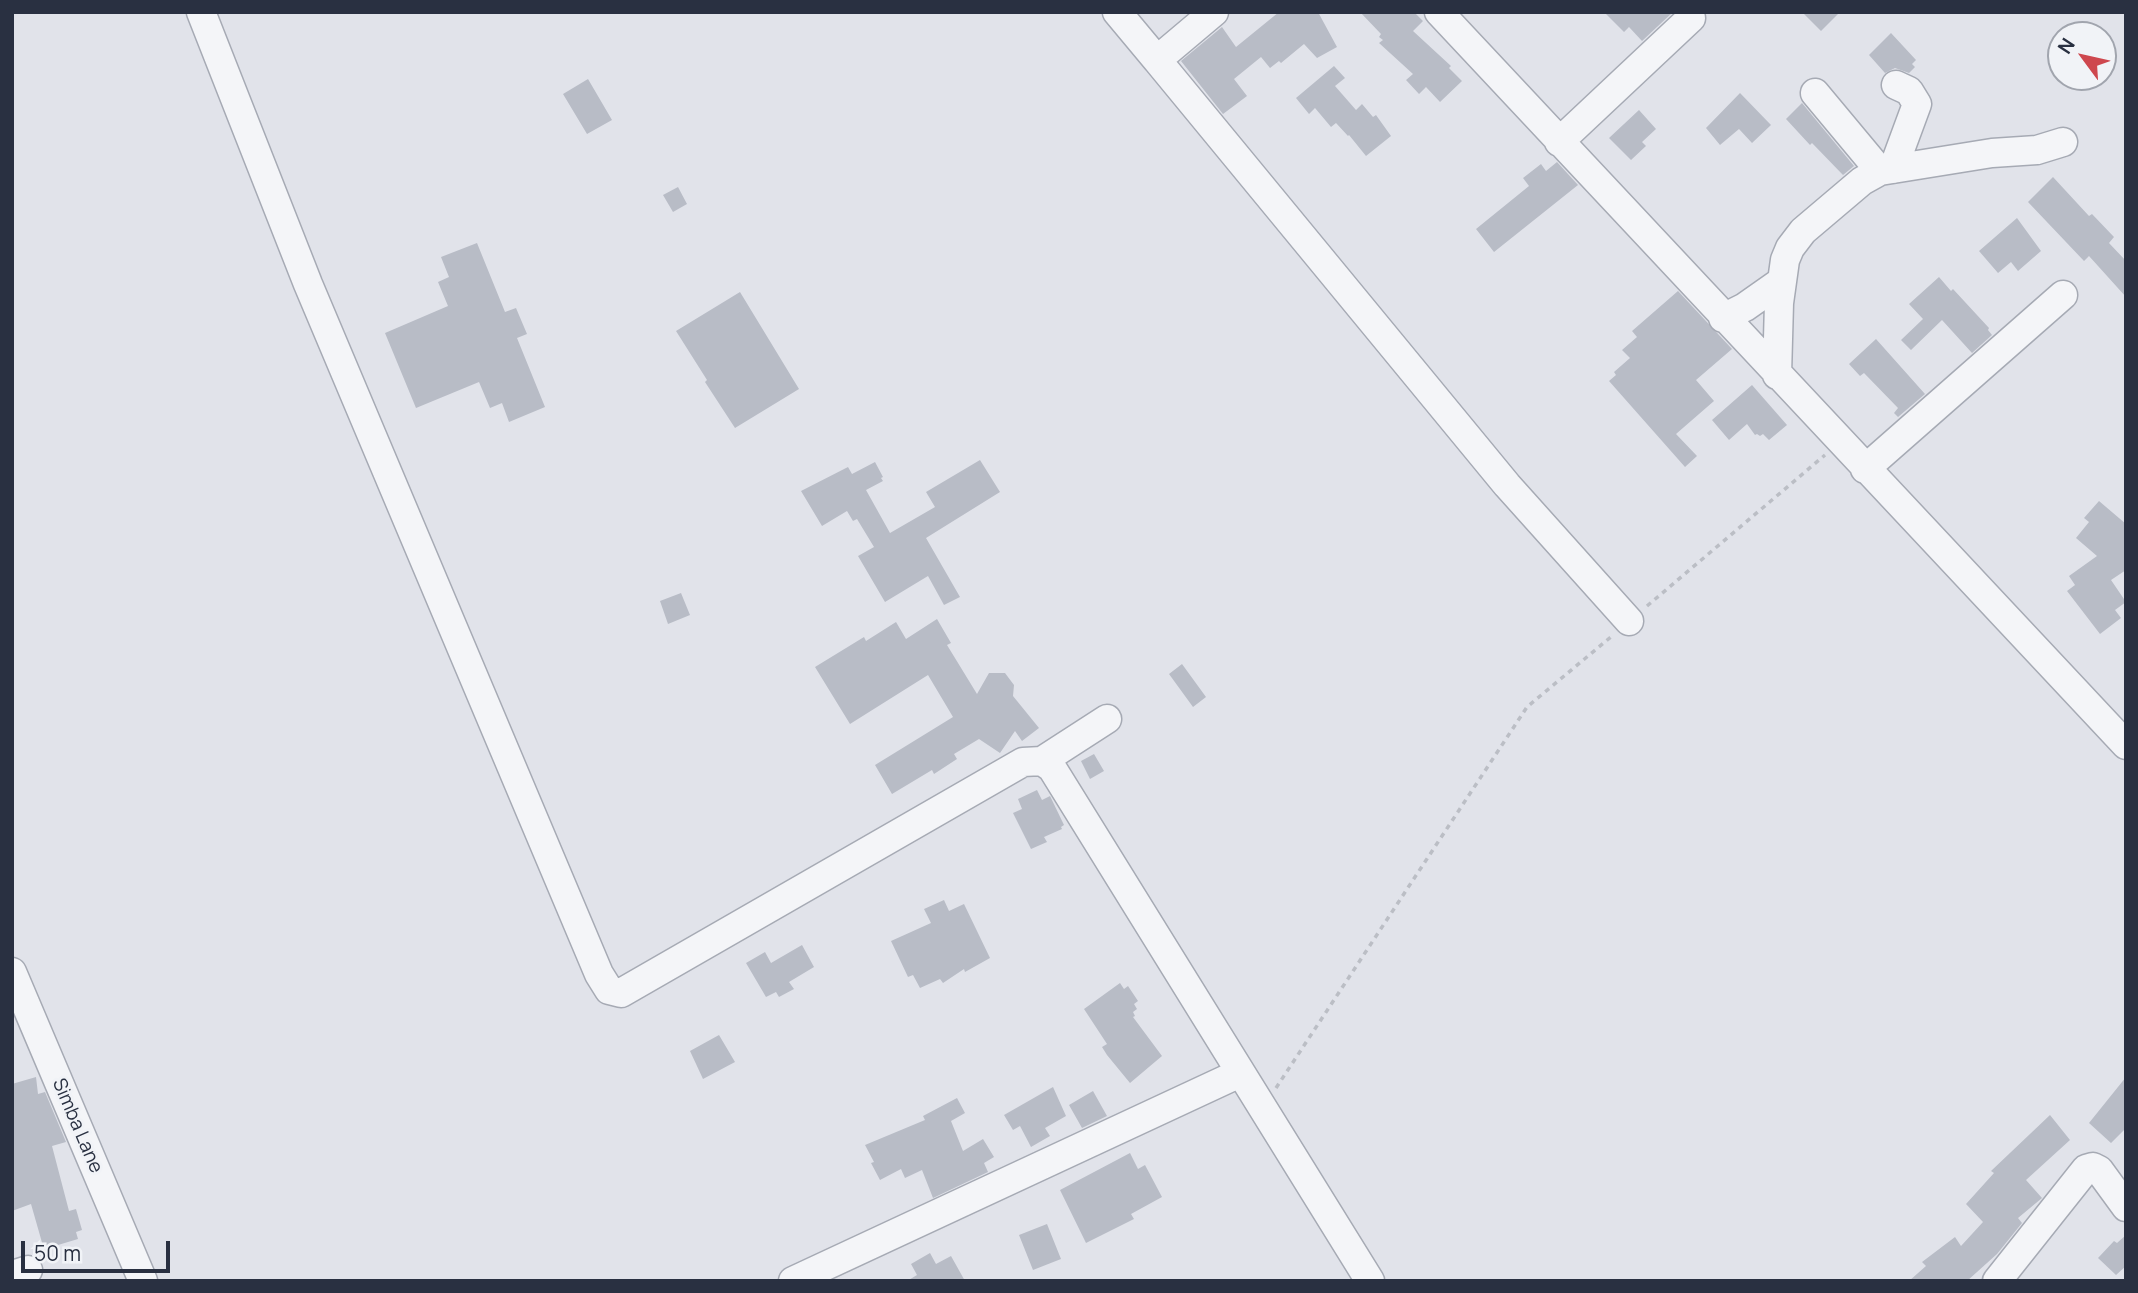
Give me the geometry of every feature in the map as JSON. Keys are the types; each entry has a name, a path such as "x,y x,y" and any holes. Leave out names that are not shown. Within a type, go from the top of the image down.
{"street":[{"path":"201,12 314,297 599,974 609,990 621,993 1023,762 1042,761 1107,719"},
{"path":"1116,12 1507,485 1629,621"},
{"path":"1157,60 1214,12"},
{"path":"1438,12 2126,745"},
{"path":"1559,142 1691,18"},
{"path":"1886,170 1917,104 1909,91 1896,85"},
{"path":"1815,93 1886,170"},
{"path":"1777,375 1778,321 1785,260 1802,230 1863,181 1886,170 1992,153 2037,150 2063,142"},
{"path":"1723,318 1745,307 1782,281"},
{"path":"1865,469 2063,295"},
{"path":"1042,761 1052,768 1370,1281"},
{"name":"Simba Lane","path":"12,972 24,1032 143,1281"},
{"path":"793,1281 1240,1073"},
{"path":"1997,1281 2086,1169 2093,1167 2099,1170 2126,1207"}],"path":[{"path":"1263,1108 1527,707 1840,443"}],"building":[{"path":"1279,12 1318,12 1337,47 1317,58 1304,44 1281,63 1279,61 1270,68 1261,57 1234,79 1247,96 1223,114 1181,61 1222,27 1236,47"},
{"path":"1360,12 1414,12 1423,21 1413,31 1451,66 1449,68 1462,81 1440,102 1426,87 1419,94 1406,80 1413,74 1379,43 1383,40 1379,37 1381,34"},
{"path":"1604,12 1673,12 1642,41 1629,27 1624,32"},
{"path":"1802,12 1840,12 1821,31"},
{"path":"1891,33 1916,60 1912,64 1915,67 1909,73 1895,68 1885,73 1869,55"},
{"path":"1334,66 1345,78 1335,86 1356,110 1362,104 1373,117 1376,115 1391,136 1366,156 1336,123 1331,127 1315,108 1309,114 1296,98"},
{"path":"588,79 612,120 587,134 563,94"},
{"path":"1740,93 1771,125 1752,143 1739,129 1720,145 1706,128"},
{"path":"1802,103 1854,166 1843,175 1786,119"},
{"path":"1639,110 1656,129 1642,142 1646,146 1631,160 1609,138"},
{"path":"1557,162 1578,185 1494,252 1476,229 1529,186 1523,178 1541,164 1546,171"},
{"path":"2053,177 2089,216 2092,214 2114,237 2109,243 2126,261 2126,297 2089,256 2084,261 2028,202"},
{"path":"678,187 687,204 673,212 663,195"},
{"path":"2017,218 2041,251 2018,271 2011,262 1998,273 1979,251"},
{"path":"477,243 505,312 516,308 527,334 517,338 545,407 509,422 502,403 490,408 479,382 416,408 385,333 448,306 438,282 449,277 441,257"},
{"path":"1939,277 1989,328 1992,335 1972,353 1942,320 1911,350 1901,340 1923,319 1909,304"},
{"path":"1678,291 1732,349 1696,380 1714,401 1676,434 1697,456 1685,467 1609,381 1616,375 1614,372 1630,358 1622,350 1637,337 1632,331"},
{"path":"740,292 799,389 735,428 676,331"},
{"path":"1876,339 1925,394 1898,417 1894,413 1898,408 1864,373 1860,376 1849,364"},
{"path":"1752,385 1787,425 1769,440 1763,434 1755,435 1747,424 1729,440 1712,420"},
{"path":"980,460 1000,492 926,538 960,597 944,605 928,576 885,602 858,556 874,547 857,519 853,521 847,511 822,526 801,491 848,467 852,474 875,462 883,481 866,490 890,533 935,507 926,492"},
{"path":"2099,501 2126,524 2126,570 2111,580 2126,602 2115,610 2121,618 2100,634 2067,591 2075,585 2069,576 2097,556 2076,538 2089,522 2084,518"},
{"path":"681,593 690,615 668,624 660,601"},
{"path":"937,619 951,643 947,645 977,694 989,673 1005,673 1014,685 1013,696 1039,728 1022,741 1015,731 1000,753 979,739 954,754 957,759 934,774 932,770 892,794 875,765 953,717 928,675 850,724 815,667 864,637 866,641 896,622 906,639"},
{"path":"1182,664 1206,697 1193,707 1169,674"},
{"path":"1094,754 1104,771 1090,779 1081,761"},
{"path":"1037,790 1042,800 1050,796 1064,825 1062,829 1044,837 1047,842 1031,849 1013,813 1022,809 1018,799"},
{"path":"944,900 949,911 964,904 990,958 965,972 964,969 943,983 940,979 920,988 913,975 908,977 891,941 931,923 924,909"},
{"path":"802,945 814,967 789,982 794,989 779,997 776,992 766,997 746,963 765,952 771,963"},
{"path":"1120,983 1124,989 1128,986 1138,1001 1134,1004 1137,1009 1133,1012 1133,1017 1162,1056 1130,1083 1102,1047 1107,1044 1084,1009"},
{"path":"719,1035 735,1062 703,1079 690,1051"},
{"path":"36,1077 38,1094 45,1092 66,1142 52,1146 69,1211 76,1209 82,1230 76,1232 78,1239 48,1248 48,1245 43,1246 31,1204 12,1211 12,1084"},
{"path":"2126,1077 2126,1128 2111,1143 2089,1123"},
{"path":"1053,1087 1066,1116 1045,1128 1050,1136 1031,1147 1020,1126 1013,1130 1004,1115"},
{"path":"1093,1091 1107,1116 1082,1128 1069,1105"},
{"path":"957,1098 965,1113 951,1121 963,1151 983,1139 994,1157 984,1163 988,1172 933,1198 922,1170 905,1178 901,1169 880,1180 865,1145 925,1120 923,1116"},
{"path":"2050,1115 2070,1140 2026,1180 2042,1198 2018,1218 2022,1223 1997,1254 1967,1281 1909,1281 1926,1266 1922,1262 1955,1237 1961,1246 1983,1222 1966,1204 1994,1173 1991,1171"},
{"path":"1130,1153 1138,1169 1145,1165 1162,1197 1131,1214 1134,1219 1086,1243 1060,1190"},
{"path":"1047,1224 1061,1259 1033,1270 1019,1235"},
{"path":"2126,1235 2126,1266 2116,1275 2098,1258 2114,1241 2117,1243"},
{"path":"930,1253 936,1264 951,1256 965,1281 907,1281 917,1275 911,1264"}]}
